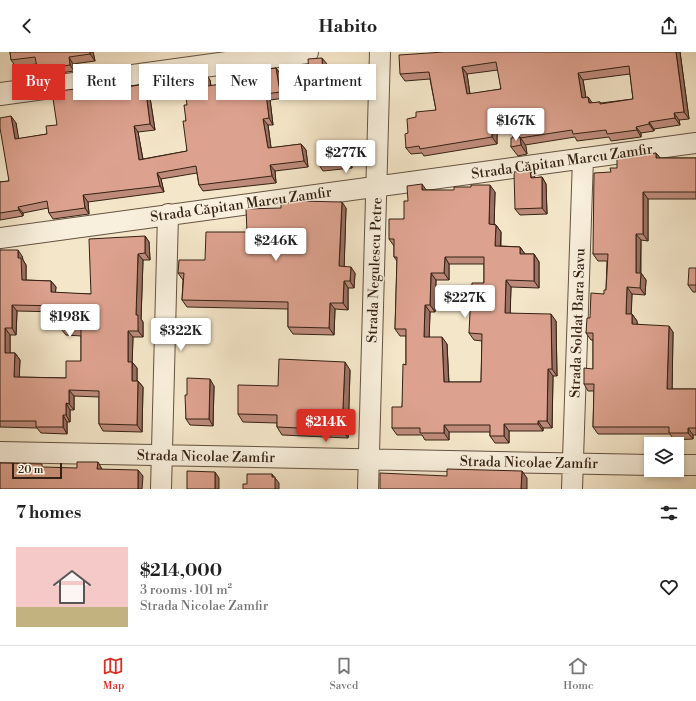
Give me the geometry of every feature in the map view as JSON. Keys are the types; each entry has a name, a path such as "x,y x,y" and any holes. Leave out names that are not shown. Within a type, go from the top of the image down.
{"street":[{"path":"0,94 307,52"},
{"name":"Strada Negulescu Petre","path":"368,489 380,52"},
{"name":"Strada Căpitan Marcu Zamfir","path":"0,238 696,143"},
{"name":"Strada Soldat Bara Savu","path":"572,489 583,158"},
{"path":"162,489 168,214"},
{"name":"Strada Nicolae Zamfir","path":"0,452 644,465"},
{"path":"684,465 696,465"}],"building":[{"path":"10,52 90,52 90,54 69,57 70,65 65,66 65,64 36,64 35,57 11,60"},
{"path":"444,52 676,52 684,112 674,113 675,118 649,122 649,124 636,127 637,130 607,134 606,130 573,134 572,130 520,138 513,137 512,119 492,119 492,137 420,149 419,146 406,148 405,134 408,133 407,119 416,117 416,112 436,110 429,72 400,74 399,55","holes":["496,62 501,89 467,94 462,67","629,66 633,99 600,104 600,102 589,103 588,97 582,98 578,73"]},
{"path":"322,58 322,64 308,64 308,59"},
{"path":"276,68 279,92 271,93 271,69"},
{"path":"139,85 139,100 147,100 150,124 134,126 139,160 187,151 183,121 186,121 184,105 187,105 186,100 208,100 208,86 216,85 216,100 267,100 269,118 263,119 268,148 301,144 304,161 270,165 272,176 199,185 196,166 157,173 160,186 83,195 85,208 49,213 47,201 18,207 19,210 0,213 0,182 9,181 0,128 0,118 11,116 15,139 47,134 46,126 57,125 53,100 65,100 65,90 73,89 73,100 131,100 131,86"},
{"path":"520,137 521,145 511,147 511,138"},
{"path":"346,148 347,161 319,165 317,151"},
{"path":"656,153 656,158 696,158 696,192 643,192 643,234 636,234 636,273 641,273 640,288 627,287 626,314 632,314 632,324 669,326 667,389 696,389 696,428 688,428 688,433 669,433 669,427 593,427 594,384 584,384 584,368 593,369 593,333 586,333 587,318 590,318 591,293 604,294 604,290 606,290 608,254 593,254 594,173 611,172 610,168 617,168 617,158"},
{"path":"530,170 531,178 542,177 542,208 515,209 514,172"},
{"path":"422,184 422,190 454,190 454,187 490,185 489,224 496,225 495,246 520,247 520,254 534,254 534,281 506,280 505,313 551,314 552,369 548,369 547,421 538,421 538,424 504,424 504,436 490,436 490,425 444,425 444,433 420,433 420,428 392,428 392,407 402,407 403,364 406,365 406,329 395,329 397,257 394,257 394,239 389,239 389,219 404,219 404,201 408,201 407,186","holes":["445,257 484,257 484,283 472,283 469,333 482,334 481,382 444,382 442,337 424,337 425,305 430,305 431,273 444,273"]},
{"path":"298,201 342,202 339,266 351,267 350,281 344,281 343,303 330,303 329,328 288,327 288,302 182,300 184,273 178,273 179,260 205,260 206,232 247,232 246,209 281,208 281,204"},
{"path":"145,236 145,253 138,254 136,315 138,315 138,331 128,331 128,362 132,362 132,381 138,381 137,425 99,424 99,391 69,390 69,404 66,403 66,415 63,415 63,427 36,427 36,421 0,421 0,250 18,250 18,258 21,258 22,280 51,281 51,292 91,294 89,239","holes":["12,305 62,306 61,329 81,329 81,361 66,361 66,378 14,377 15,353 5,353 5,328 12,328"]},
{"path":"689,268 696,268 696,285 688,285"},
{"path":"279,359 345,362 342,430 277,427 277,415 238,414 238,385 278,386"},
{"path":"187,378 210,379 209,419 186,419 185,395 187,395"},
{"path":"77,462 98,462 97,469 138,470 138,489 0,489 0,463 42,464 42,467 77,468"},
{"path":"447,469 522,471 521,489 380,489 380,473 447,476"},
{"path":"187,471 215,472 215,489 187,489"},
{"path":"247,474 272,474 272,477 275,477 275,489 243,489 243,484 247,484"}]}
